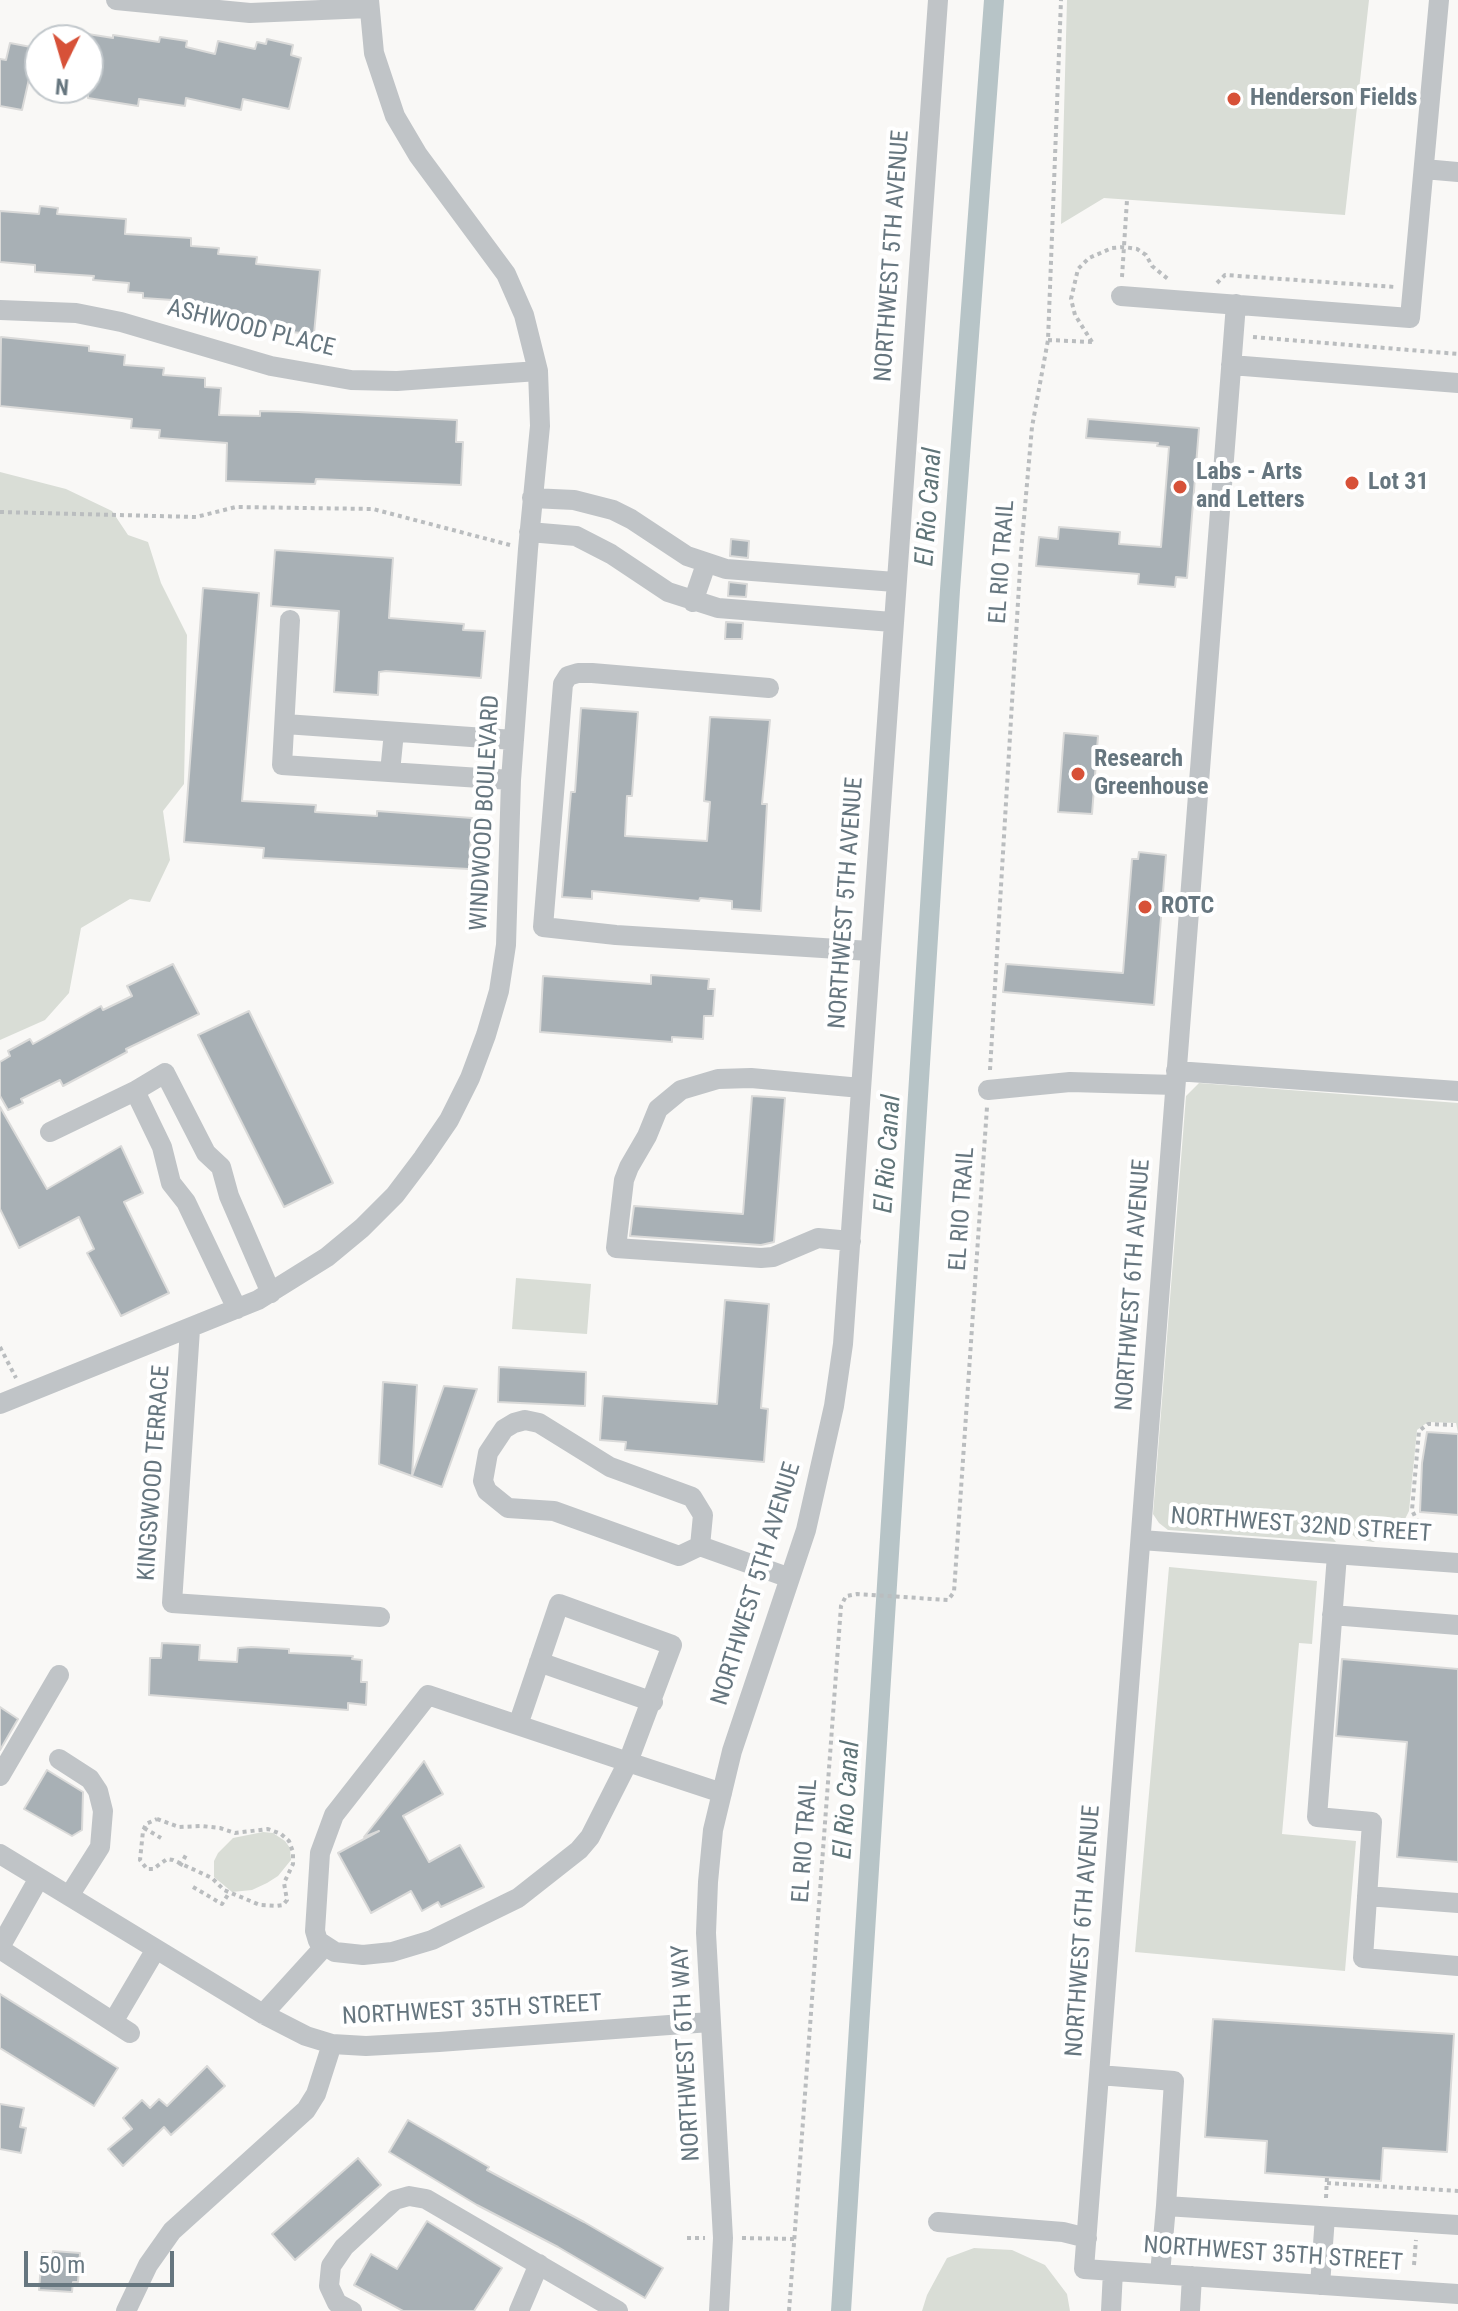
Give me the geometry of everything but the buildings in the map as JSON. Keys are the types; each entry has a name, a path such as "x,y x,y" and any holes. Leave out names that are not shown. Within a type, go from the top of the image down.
{"street":[{"path":"116,0 250,13 369,4"},
{"name":"NORTHWEST 5TH AVENUE","path":"722,1793 732,1751 806,1530 834,1406 843,1344 938,0"},
{"path":"1121,296 1410,318 1439,0"},
{"name":"WINDWOOD BOULEVARD","path":"0,1404 237,1309 271,1293 327,1257 395,1195 449,1120 470,1078 499,991 506,945 511,780 528,541 540,426 538,371 524,315 506,274 418,155 395,116 379,75 369,4"},
{"path":"1424,169 1458,172"},
{"name":"NORTHWEST 6TH AVENUE","path":"1084,2269 1236,304"},
{"name":"ASHWOOD PLACE","path":"0,310 76,313 121,322 271,366 351,380 397,381 538,371"},
{"path":"1231,365 1458,383"},
{"path":"532,498 574,500 613,510 687,556 706,564 745,571 895,582"},
{"path":"528,541 576,536 611,554 668,592 693,602 740,611 892,622"},
{"path":"693,602 706,564"},
{"path":"290,620 282,765 511,780"},
{"path":"769,688 592,673 568,676 563,684 543,927 616,935 870,951"},
{"path":"285,724 514,740"},
{"path":"390,772 394,732"},
{"path":"50,1132 165,1073 206,1153 221,1167 229,1196 271,1293"},
{"path":"851,1241 818,1238 783,1253 761,1258 616,1248 624,1180 629,1167 658,1109 681,1090 718,1079 740,1078 861,1088"},
{"path":"988,1090 1070,1082 1176,1078 1458,1091"},
{"path":"135,1091 162,1147 171,1183 186,1202 237,1309"},
{"name":"KINGSWOOD TERRACE","path":"190,1329 172,1603 380,1617"},
{"path":"700,1546 703,1515 692,1497 610,1467 539,1423 525,1420 514,1423 504,1429 488,1453 483,1481 487,1491 508,1508 554,1511 679,1556 700,1546 790,1578"},
{"name":"NORTHWEST 32ND STREET","path":"1141,1540 1458,1563"},
{"path":"1337,1555 1317,1817 1372,1822 1363,1958 1458,1966"},
{"path":"518,1725 559,1604 672,1645 628,1762 590,1837 579,1850 518,1898 432,1940 392,1952 363,1955 335,1952 324,1947 315,1931 320,1853 334,1815 428,1695 628,1762 722,1793"},
{"path":"1332,1615 1458,1625"},
{"path":"539,1662 653,1702"},
{"path":"0,1776 59,1675"},
{"path":"59,1759 90,1779 98,1791 103,1811 100,1847 69,1896"},
{"name":"NORTHWEST 6TH WAY","path":"719,2311 723,2238 706,1933 713,1830 722,1793"},
{"name":"NORTHWEST 35TH STREET","path":"0,1854 263,2014 306,2036 332,2044 366,2046 439,2042 710,2022"},
{"path":"39,1878 0,1948 122,2027 156,1949"},
{"path":"1367,1896 1458,1903"},
{"path":"263,2014 324,1947"},
{"path":"126,2311 148,2265 172,2231 306,2110 316,2094 332,2044"},
{"path":"1099,2075 1174,2081 1160,2274"},
{"path":"352,2311 337,2303 329,2286 331,2266 344,2247 395,2200 409,2196 426,2199 618,2311"},
{"path":"1166,2206 1458,2225"},
{"path":"1320,2285 1325,2217"},
{"path":"938,2222 1063,2232 1087,2238"},
{"path":"519,2311 539,2264"},
{"name":"NORTHWEST 35TH STREET","path":"1084,2269 1458,2294"},
{"path":"1111,2311 1113,2271"},
{"path":"1190,2311 1192,2276"}],"path":[{"name":"EL RIO TRAIL","path":"789,2311 841,1606 846,1596 857,1594 948,1600 954,1592 1021,552 1032,427 1048,340 1061,0"},
{"path":"1121,296 1127,200"},
{"path":"1214,289 1220,277 1225,275 1399,288"},
{"path":"1233,336 1458,354"},
{"path":"1048,340 1092,342"},
{"path":"0,512 196,517 236,507 373,509 528,541"},
{"path":"0,1347 23,1395"},
{"path":"1418,1523 1412,1510 1419,1431 1428,1424 1453,1425"},
{"path":"157,1819 179,1827 212,1827 235,1833 268,1829 289,1841 293,1852 293,1864 284,1883 287,1900 283,1905 260,1905 229,1893 212,1878 167,1859 153,1869 142,1865 144,1828 157,1819"},
{"path":"211,1837 212,1827"},
{"path":"144,1828 161,1838"},
{"path":"180,1866 187,1853"},
{"path":"193,1887 222,1904 229,1893"},
{"path":"1327,2183 1458,2191"}],"shaded area":[{"name":"Henderson Fields","path":"1067,0 1369,0 1345,215 1104,198 1061,224"},
{"path":"0,472 66,489 112,511 128,535 148,542 161,583 187,635 184,784 163,811 170,860 150,902 130,899 81,928 69,993 45,1020 0,1040"},
{"path":"1199,1083 1458,1103 1458,1433 1456,1423 1428,1422 1417,1430 1409,1511 1404,1521 1385,1537 1373,1542 1357,1539 1334,1517 1322,1525 1336,1542 1168,1530 1153,1514 1186,1096"},
{"path":"516,1278 591,1284 587,1334 512,1329"},
{"path":"1169,1567 1317,1581 1312,1644 1299,1643 1282,1834 1356,1841 1345,1971 1135,1952"},
{"path":"273,1833 285,1841 290,1848 291,1860 278,1876 267,1883 252,1890 232,1892 214,1877 214,1861 218,1853 233,1838"},
{"path":"974,2248 1012,2250 1045,2265 1067,2294 1070,2311 922,2311 947,2258"}],"waterway":[{"name":"El Rio Canal","path":"841,2311 950,590 994,0"}],"place":[{"name":"Henderson Fields","path":"1234,99"},
{"name":"Lot 31","path":"1352,483"},
{"name":"Labs - Arts and Letters","path":"1180,487"},
{"name":"Research Greenhouse","path":"1078,774"},
{"name":"ROTC","path":"1145,907"}]}
